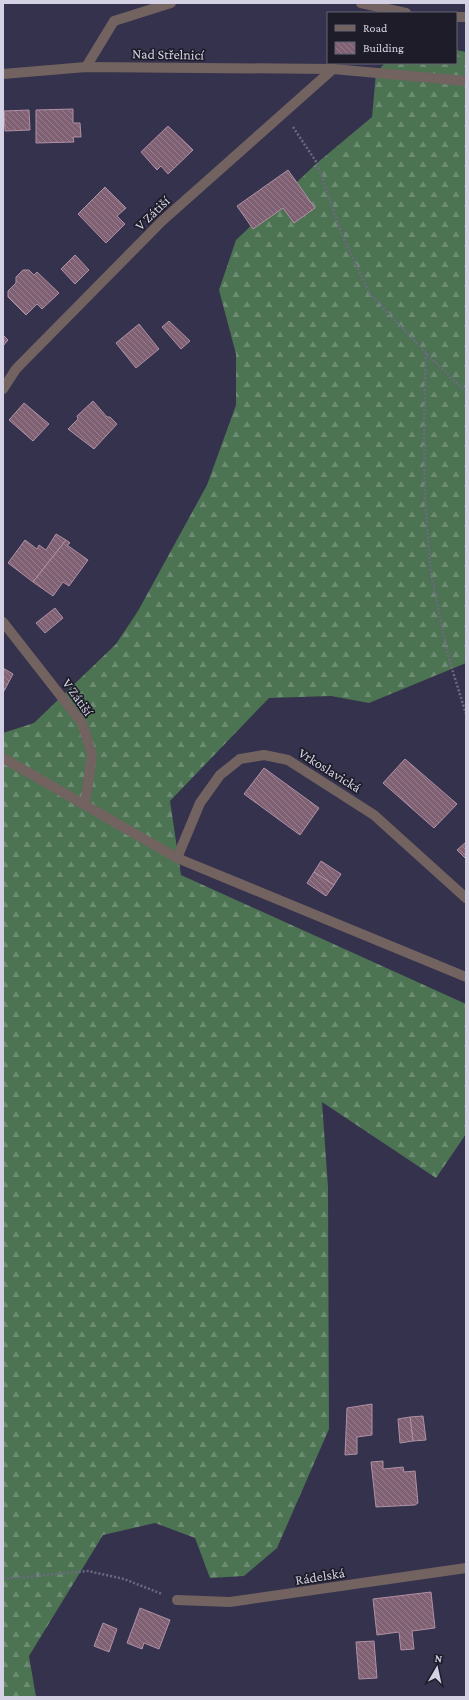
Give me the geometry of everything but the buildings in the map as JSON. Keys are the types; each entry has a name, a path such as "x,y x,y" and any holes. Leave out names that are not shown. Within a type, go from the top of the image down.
{"street":[{"path":"86,67 114,21 171,3"},
{"path":"361,3 402,12"},
{"name":"Nad Střelnicí","path":"3,74 86,67 333,69 466,81"},
{"name":"V Zátiší","path":"3,389 16,369 162,221 333,69"},
{"name":"V Zátiší","path":"3,622 82,724 92,755 85,804"},
{"name":"Vrkoslavická","path":"177,858 200,803 220,775 240,759 264,755 288,760 374,815 466,898"},
{"path":"3,758 177,858 466,977"},
{"name":"Rádelská","path":"177,1600 230,1602 466,1568"}],"path":[{"path":"284,113 317,163 342,234 370,294 426,353 466,392"},
{"path":"426,353 424,422 425,501 431,574 450,658 466,714"},
{"path":"3,1579 88,1571 124,1579 177,1600"}],"green space":[{"path":"457,50 466,52 466,663 369,703 331,696 269,698 170,801 181,875 466,1004 466,1134 436,1178 322,1102 328,1187 329,1429 277,1548 244,1576 210,1578 195,1538 155,1523 103,1535 29,1656 36,1697 3,1697 3,733 34,723 116,644 138,611 207,485 236,405 236,354 219,290 236,240 317,163 372,117 376,73 384,64 457,64"}]}
